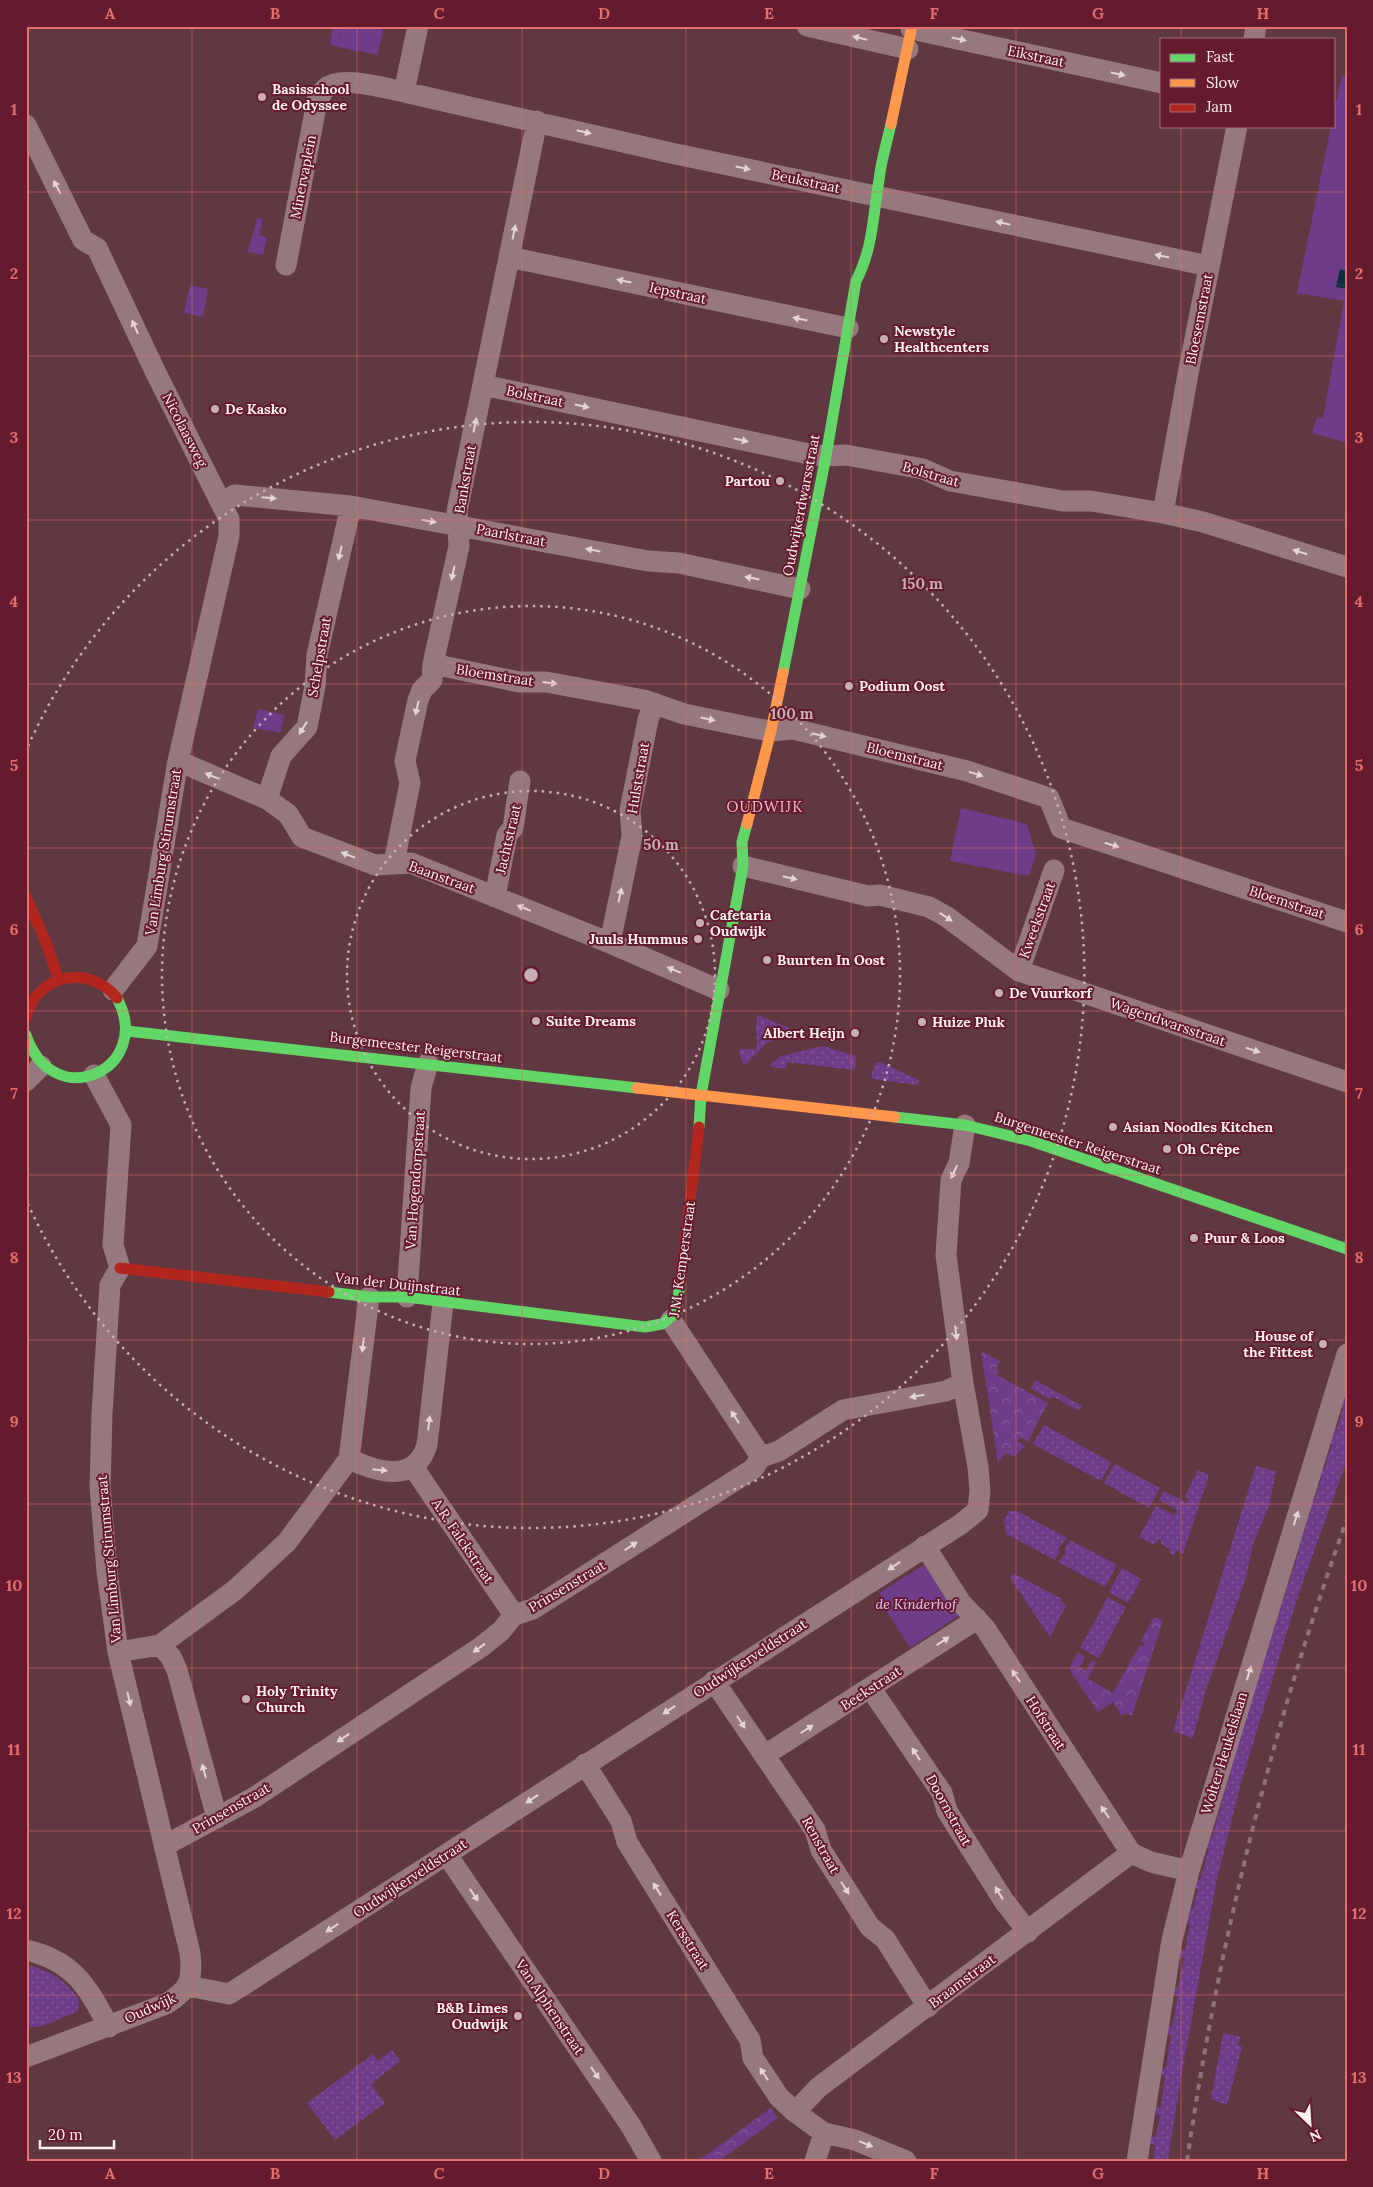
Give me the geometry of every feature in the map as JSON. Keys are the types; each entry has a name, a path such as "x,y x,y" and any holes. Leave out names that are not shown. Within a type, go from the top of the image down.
{"street":[{"path":"404,92 418,26"},
{"name":"Eikstraat","path":"807,26 910,35 1160,83"},
{"name":"Oudwijkerdwarsstraat","path":"719,990 743,866 742,842 771,731 826,456 856,280 864,269 873,228 876,195 910,35"},
{"name":"Minervaplein","path":"286,265 317,101 325,88 336,82 351,82 404,92"},
{"name":"Beukstraat","path":"404,92 671,153 1210,266"},
{"name":"Bankstraat","path":"394,863 410,784 405,761 418,700 422,690 432,680 433,664 459,546 457,511 537,121"},
{"name":"Nicolaasweg","path":"26,125 83,240 97,248 155,371 222,502 228,518 229,536 178,762"},
{"name":"Bloesemstraat","path":"1164,513 1188,374 1237,128"},
{"name":"Iepstraat","path":"509,256 848,328"},
{"name":"Bolstraat","path":"483,385 826,456 846,455 923,469 950,481 1063,501 1091,501 1164,513 1203,522 1347,567"},
{"name":"Paarlstraat","path":"222,502 235,495 350,506 648,561 679,563 800,589"},
{"name":"Schelpstraat","path":"268,799 281,756 307,727 315,686 317,655 350,506"},
{"name":"Bloemstraat","path":"433,664 519,682 546,682 654,703 684,714 771,731 793,729 967,771 1049,798 1061,828 1347,922"},
{"name":"Hulststraat","path":"610,943 632,836 630,810 648,720 654,703"},
{"name":"Baanstraat","path":"178,762 268,799 288,814 302,837 376,865 411,863 610,943 719,990"},
{"name":"Van Limburg Stirumstraat","path":"112,990 147,946 178,762"},
{"name":"Jachtstraat","path":"494,897 507,835 512,828 520,781"},
{"name":"Wagendwarsstraat","path":"743,866 868,896 880,895 930,907 947,917 1019,970 1347,1082"},
{"name":"Kweekstraat","path":"1019,970 1054,870"},
{"path":"26,897 47,944 58,978"},
{"path":"26,1017 33,999 44,987 58,978 87,976 100,981 112,990 121,1002 126,1016 127,1031 124,1045 117,1058 107,1067 94,1074 79,1078 64,1076 41,1066 32,1052 26,1035"},
{"path":"701,1095 719,990"},
{"name":"Burgemeester Reigerstraat","path":"127,1031 428,1063 965,1125 1032,1141 1347,1249"},
{"name":"Van Hogendorpstraat","path":"407,1297 421,1088 428,1063"},
{"path":"26,1081 41,1066"},
{"path":"94,1074 121,1125 113,1245 120,1268"},
{"name":"J.M. Kemperstraat","path":"701,1095 700,1120 680,1290 676,1313 671,1320 761,1457"},
{"name":"Oudwijkerveldstraat","path":"188,1986 229,1994 961,1524 978,1510 980,1491 978,1467 963,1383 946,1248 951,1180 959,1163 965,1125"},
{"name":"Van Limburg Stirumstraat","path":"120,1268 110,1285 100,1487 107,1571 118,1652 190,1953 192,1969 188,1986"},
{"name":"Van der Duijnstraat","path":"120,1268 369,1297 407,1297 646,1327 659,1326 671,1320"},
{"path":"118,1652 160,1645 235,1590 287,1542 349,1459 369,1297"},
{"path":"349,1459 371,1469 398,1472 413,1467 423,1456 427,1445 443,1303"},
{"name":"Wolter Heukelslaan","path":"1137,2161 1172,1940 1188,1871 1345,1360"},
{"name":"Prinsenstraat","path":"164,1846 255,1797 480,1647 501,1631 514,1615 533,1609 753,1469 761,1457 779,1451 843,1410 946,1391 963,1383"},
{"name":"A.R. Falckstraat","path":"413,1467 514,1615"},
{"name":"Hofstraat","path":"925,1546 961,1603 985,1628 1131,1853"},
{"name":"Beekstraat","path":"765,1755 977,1619"},
{"path":"160,1645 171,1657 176,1670 216,1818"},
{"name":"Renstraat","path":"714,1681 815,1830 821,1850 870,1927 884,1938 928,2006"},
{"name":"Doornstraat","path":"871,1688 942,1793 947,1811 1004,1901 1028,1932"},
{"name":"Kersstraat","path":"585,1764 621,1821 627,1842 750,2040 753,2058 779,2097 795,2112 824,2133"},
{"path":"1131,1853 1151,1862 1188,1871"},
{"name":"Braamstraat","path":"795,2112 819,2087 1131,1853"},
{"name":"Van Alphenstraat","path":"447,1855 625,2118 651,2161"},
{"name":"Oudwijk","path":"26,1950 54,1958 71,1971 90,1991 109,2027"},
{"name":"Oudwijk","path":"26,2057 166,2004 182,1994 188,1986"},
{"path":"815,2161 824,2133 855,2140 906,2161"}],"green space":[{"path":"333,26 342,26 338,47 330,45"},
{"path":"343,26 384,26 378,55 338,47"},
{"path":"1342,75 1347,76 1347,443 1312,433 1317,417 1323,418 1344,301 1297,293 1331,128 1336,128 1336,103"},
{"path":"257,218 263,219 259,235 267,238 263,255 248,252"},
{"path":"190,285 208,289 203,317 184,313"},
{"path":"258,709 285,715 280,733 253,728"},
{"path":"961,808 1027,824 1036,854 1029,876 950,861"},
{"path":"758,1015 789,1028 789,1032 766,1044 745,1065 741,1060 739,1049 757,1049 756,1025"},
{"path":"823,1046 856,1056 855,1070 787,1062 786,1069 770,1065 781,1056"},
{"path":"879,1062 919,1080 918,1085 873,1079 871,1077 875,1063"},
{"path":"981,1351 1000,1361 996,1369 999,1371 997,1375 1048,1403 1028,1442 1020,1437 1017,1441 1025,1446 1014,1457 1006,1453 998,1463"},
{"path":"1035,1380 1082,1406 1079,1411 1052,1396 1050,1399 1031,1389"},
{"path":"1341,1396 1347,1398 1347,1460 1299,1593 1241,1783 1217,1879 1168,2161 1153,2161 1155,2145 1148,2143 1149,2136 1156,2137 1160,2115 1153,2113 1154,2107 1161,2108 1165,2077 1159,2075 1160,2067 1166,2068 1171,2035 1165,2034 1166,2026 1172,2027 1178,1996 1172,1995 1172,1988 1178,1988 1184,1958 1178,1956 1178,1949 1185,1950 1190,1924 1184,1923 1188,1907 1193,1909 1198,1889 1193,1887 1196,1879 1200,1880 1209,1848 1204,1846 1207,1836 1212,1837 1245,1720 1299,1551 1297,1548 1306,1526 1310,1502 1314,1501 1321,1479 1320,1470 1324,1469 1332,1444 1329,1440 1332,1431 1336,1431 1343,1409 1340,1405"},
{"path":"1044,1425 1111,1462 1101,1481 1033,1444"},
{"path":"1115,1464 1160,1488 1149,1508 1104,1483"},
{"path":"1256,1466 1276,1471 1269,1506 1253,1544 1246,1578 1206,1690 1193,1738 1173,1731"},
{"path":"1198,1470 1209,1475 1183,1554 1177,1550 1174,1556 1169,1553 1170,1549 1161,1544 1161,1541 1158,1539 1154,1545 1139,1537 1156,1506 1174,1515 1177,1510 1159,1500 1164,1491 1187,1503 1189,1499 1185,1496"},
{"path":"1009,1511 1017,1511 1067,1538 1058,1549 1059,1553 1055,1560 1006,1534 1004,1521"},
{"path":"1070,1540 1117,1565 1105,1587 1058,1562 1066,1553 1065,1549"},
{"name":"de Kinderhof","path":"924,1565 958,1616 910,1648 884,1607 887,1605 879,1593"},
{"path":"1122,1568 1141,1579 1128,1603 1109,1592"},
{"path":"1013,1573 1062,1599 1061,1602 1066,1605 1050,1637 1010,1578"},
{"path":"1108,1597 1126,1607 1099,1658 1080,1648"},
{"path":"1154,1617 1163,1620 1132,1716 1126,1713 1122,1716 1113,1702 1098,1712 1069,1669 1078,1652 1084,1656 1084,1661 1079,1667 1086,1671 1092,1660 1096,1662 1088,1679 1113,1693 1139,1646 1142,1647 1145,1644 1141,1641"},
{"path":"26,1965 42,1969 63,1982 79,2000 78,2011 43,2026 26,2028"},
{"path":"1223,2033 1241,2037 1238,2045 1242,2047 1227,2105 1211,2099"},
{"path":"392,2050 400,2061 371,2084 385,2103 335,2140 307,2103 373,2054 378,2061"},
{"path":"771,2108 778,2118 719,2161 698,2161"}],"water":[{"path":"1340,269 1347,271 1347,289 1336,287"}],"railway":[{"path":"1187,2161 1215,1998 1251,1836 1295,1676 1347,1519"}],"traffic: fast":[{"path":"783,673 826,456 856,281 866,257 872,232 881,166 891,124"},
{"path":"699,1127 701,1095 743,866 742,842 747,824"},
{"path":"26,1035 39,1060 57,1073 77,1078 96,1074 112,1062 123,1045 125,1023 117,998"},
{"path":"127,1031 637,1088"},
{"path":"895,1117 965,1125 1031,1141 1347,1249"},
{"path":"329,1292 369,1297 407,1297 645,1327 662,1324 676,1313 680,1283"}],"traffic: slow":[{"path":"891,124 912,26"},
{"path":"747,824 771,731 783,673"},
{"path":"637,1088 895,1117"}],"traffic: jam":[{"path":"26,897 47,945 58,978"},
{"path":"26,1017 32,1002 41,991 53,983 66,978 79,977 93,980 106,987 117,998"},
{"path":"680,1283 699,1127"},
{"path":"120,1268 329,1292"}],"place":[{"name":"Basisschool de Odyssee","path":"262,97"},
{"name":"Newstyle Healthcenters","path":"884,339"},
{"name":"De Kasko","path":"215,409"},
{"name":"Partou","path":"780,481"},
{"name":"Podium Oost","path":"849,686"},
{"name":"Cafetaria Oudwijk","path":"700,923"},
{"name":"Juuls Hummus","path":"698,939"},
{"name":"Buurten In Oost","path":"767,960"},
{"name":"De Vuurkorf","path":"999,993"},
{"name":"Suite Dreams","path":"536,1021"},
{"name":"Huize Pluk","path":"922,1022"},
{"name":"Albert Heijn","path":"855,1033"},
{"name":"Asian Noodles Kitchen","path":"1113,1127"},
{"name":"Oh Crêpe","path":"1167,1149"},
{"name":"Puur & Loos","path":"1194,1238"},
{"name":"House of the Fittest","path":"1323,1344"},
{"name":"Holy Trinity Church","path":"246,1699"},
{"name":"B&B Limes Oudwijk","path":"518,2016"}],"district":[{"name":"OUDWIJK","path":"765,806"}]}
